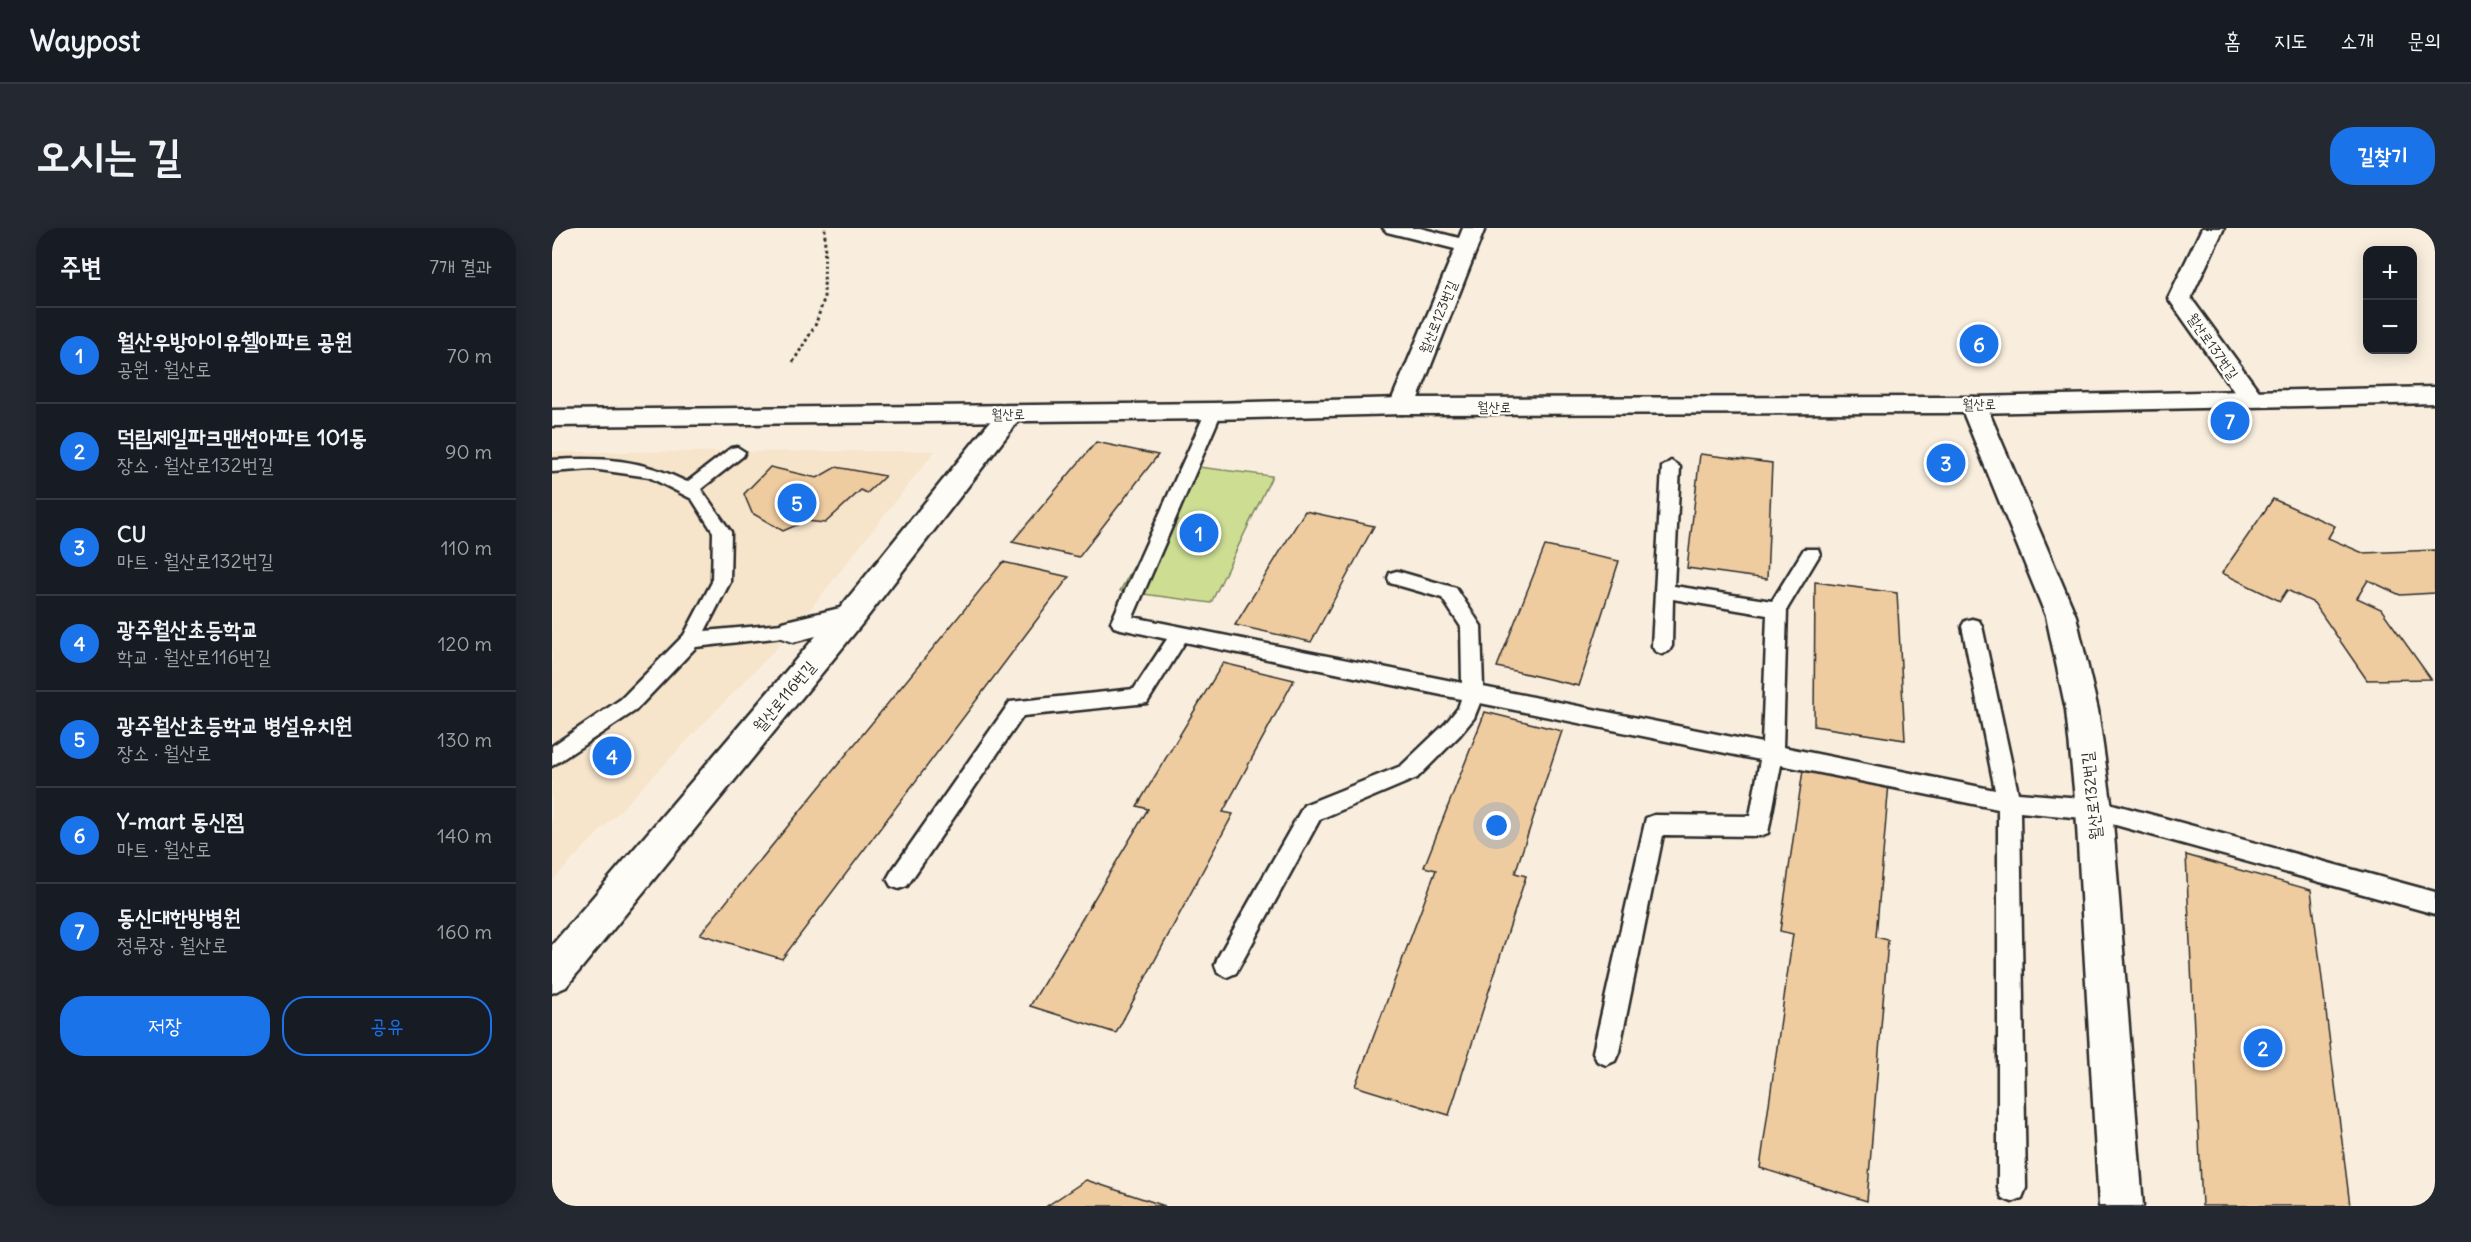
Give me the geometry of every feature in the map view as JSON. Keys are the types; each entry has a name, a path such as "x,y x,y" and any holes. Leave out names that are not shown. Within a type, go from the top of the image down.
{"street":[{"path":"1394,228 1470,237"},
{"name":"월산로137번길","path":"2213,228 2179,298 2251,398"},
{"name":"월산로123번길","path":"1402,406 1470,237"},
{"name":"월산로","path":"552,418 1010,414 1402,406 1974,405 2435,395"},
{"name":"월산로132번길","path":"1974,405 2061,616 2082,710 2094,809 2121,1206"},
{"name":"월산로116번길","path":"552,974 850,617 1010,414"},
{"path":"793,630 850,617"}],"lane":[{"path":"1214,411 1120,622 2009,802 2094,809 2435,903"},
{"path":"690,490 737,452"},
{"path":"552,466 591,463 653,472 698,495 722,532 721,582 691,640 628,705 552,757"},
{"path":"1662,646 1671,467"},
{"path":"1606,1052 1654,825 1760,826 1772,754 1777,609 1811,554"},
{"path":"1227,965 1312,812 1409,772 1467,712 1473,694 1471,626 1449,593 1397,578"},
{"path":"1664,591 1777,609"},
{"path":"1972,626 2009,802 2012,1188"},
{"path":"691,640 793,630"},
{"path":"899,879 1017,708 1140,697 1180,634"}],"path":[{"path":"793,362 815,326 824,299 825,228"}],"shaded area":[{"path":"935,451 793,631 552,881 552,452"}],"green space":[{"path":"1190,466 1272,476 1211,603 1120,591"}],"building":[{"path":"1096,442 1158,455 1079,557 1012,542"},
{"path":"1700,454 1772,463 1767,579 1687,568"},
{"path":"770,467 817,478 836,467 885,476 867,493 861,490 825,523 806,521 783,531 752,513 744,494"},
{"path":"2273,499 2335,526 2328,538 2363,553 2435,550 2435,593 2400,595 2368,580 2357,598 2381,609 2431,679 2367,680 2314,603 2287,590 2280,601 2222,573"},
{"path":"1305,511 1374,526 1311,642 1235,625"},
{"path":"1545,546 1619,561 1579,686 1497,667"},
{"path":"1003,562 1069,577 782,959 700,934"},
{"path":"1815,582 1897,593 1905,740 1814,726"},
{"path":"1223,663 1294,680 1223,812 1233,814 1116,1033 1030,1006 1148,809 1137,806"},
{"path":"1485,712 1562,731 1515,873 1526,876 1449,1115 1355,1086 1436,870 1424,867"},
{"path":"1804,763 1889,783 1876,937 1888,940 1867,1201 1760,1168 1793,934 1780,931"},
{"path":"2186,855 2311,890 2350,1206 2202,1206"},
{"path":"1086,1180 1165,1206 1047,1206"}],"place":[{"name":"Y-mart 동신점","path":"1979,344"},
{"name":"동신대한방병원","path":"2230,421"},
{"name":"CU","path":"1946,463"},
{"name":"광주월산초등학교 병설유치원","path":"797,503"},
{"name":"월산우방아이유쉘아파트 공원","path":"1199,533"},
{"name":"광주월산초등학교","path":"612,756"},
{"name":"덕림제일파크맨션아파트 101동","path":"2263,1048"}]}
